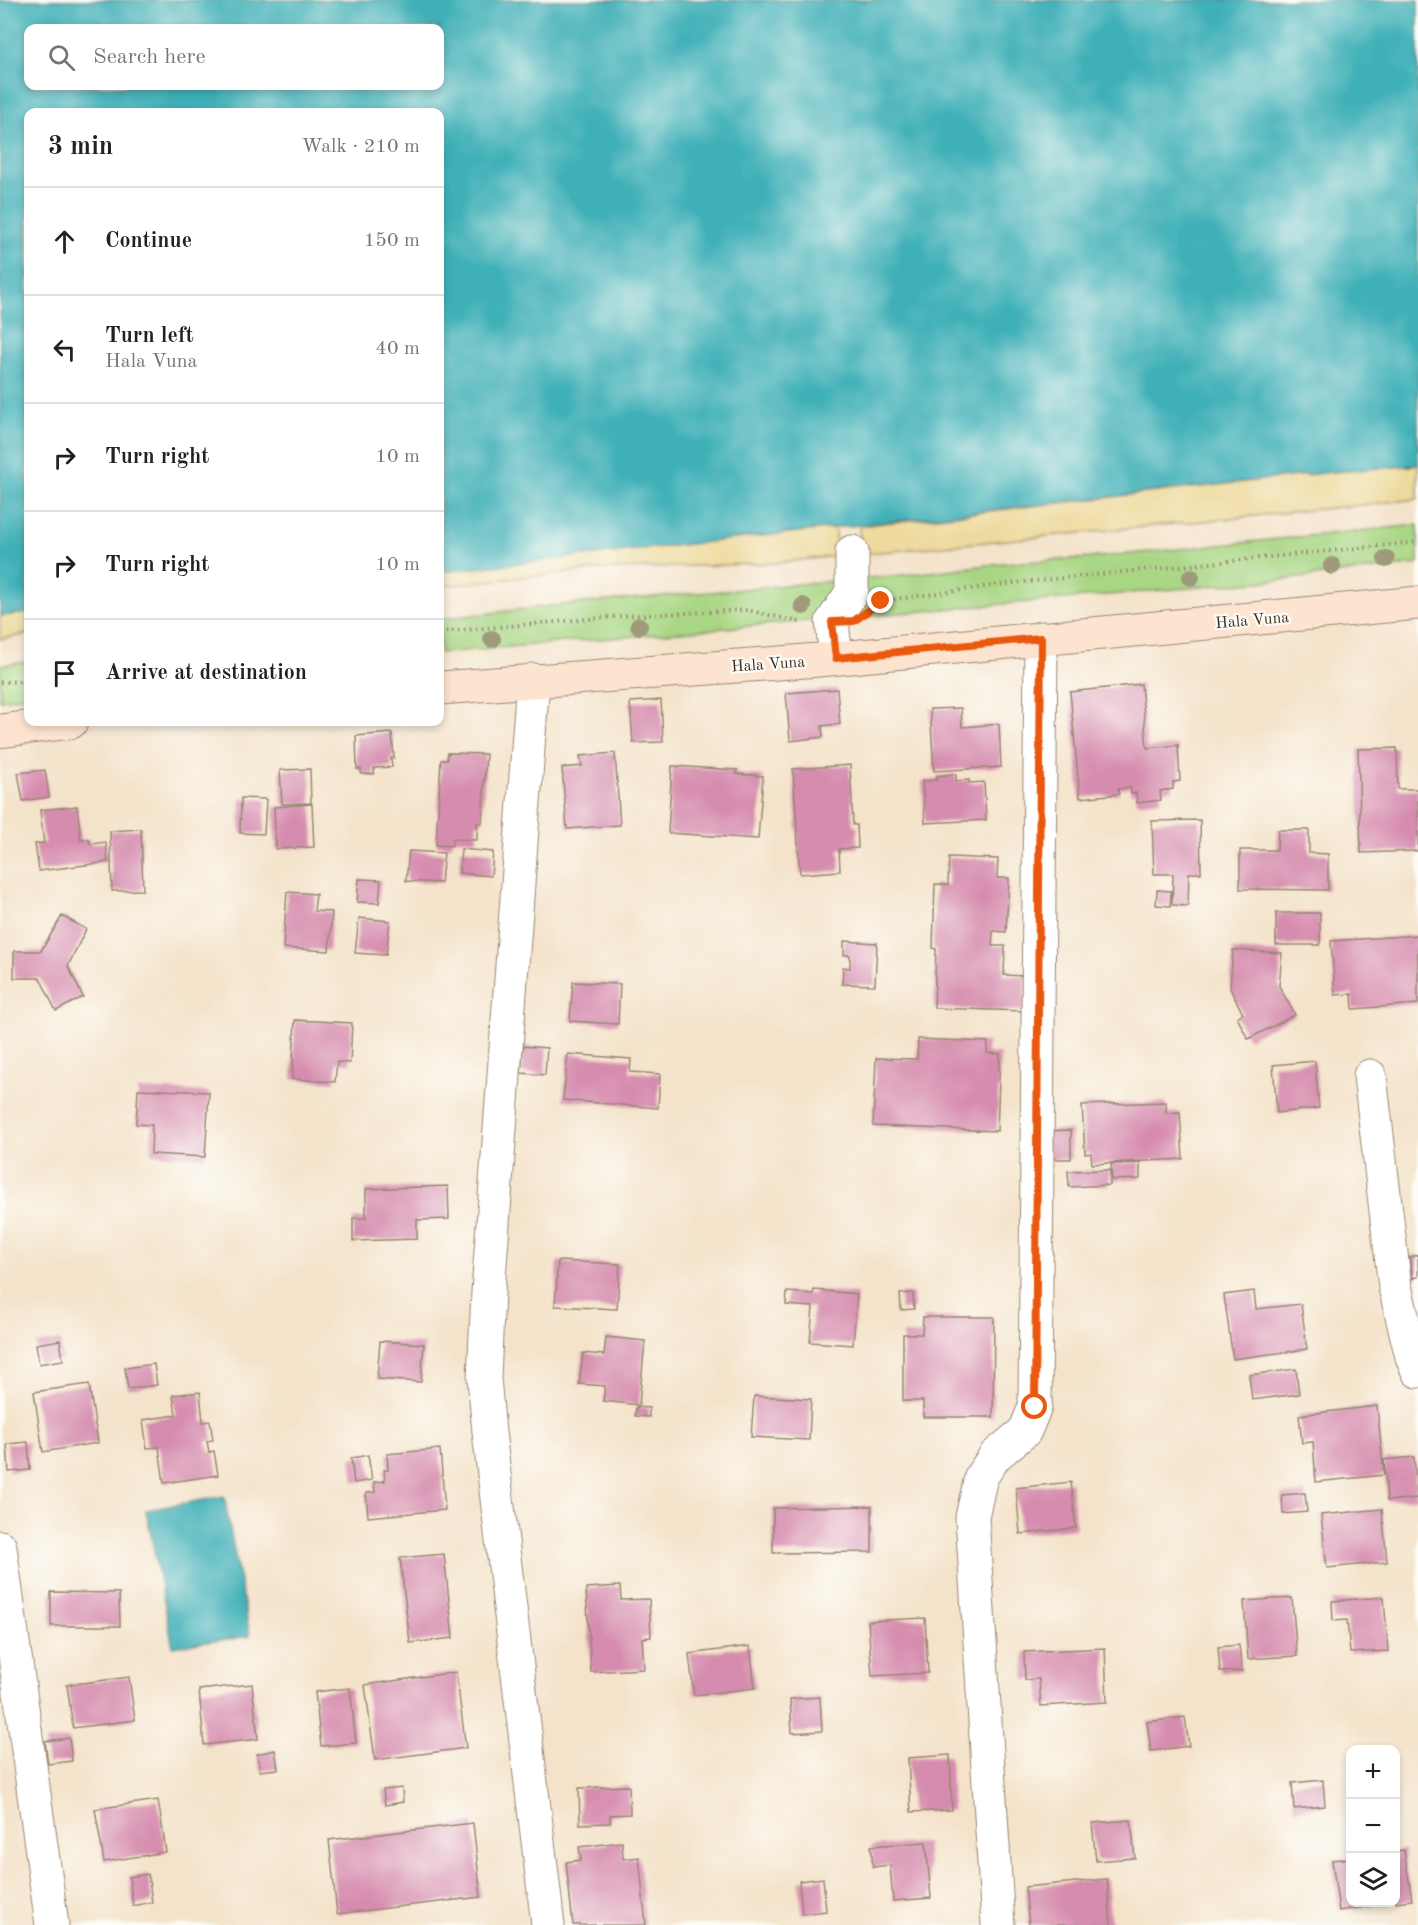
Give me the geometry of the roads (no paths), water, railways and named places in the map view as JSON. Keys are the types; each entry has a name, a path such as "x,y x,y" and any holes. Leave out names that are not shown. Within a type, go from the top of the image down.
{"street":[{"path":"836,658 832,622 852,592 852,552"},
{"name":"Hala Vuna","path":"444,688 836,658 1418,603"},
{"path":"998,1925 972,1516 981,1478 995,1456 1025,1431 1035,1407 1041,638"},
{"path":"533,680 488,1292 484,1378 548,1925"},
{"path":"0,731 39,726"},
{"path":"1370,1076 1395,1287 1412,1357 1418,1371"},
{"path":"0,1547 52,1925"}],"water":[{"path":"0,0 1418,0 1418,465 1332,472 444,572 444,108 24,108 24,613 0,616"},
{"path":"224,1496 250,1636 173,1647 146,1510"}]}
